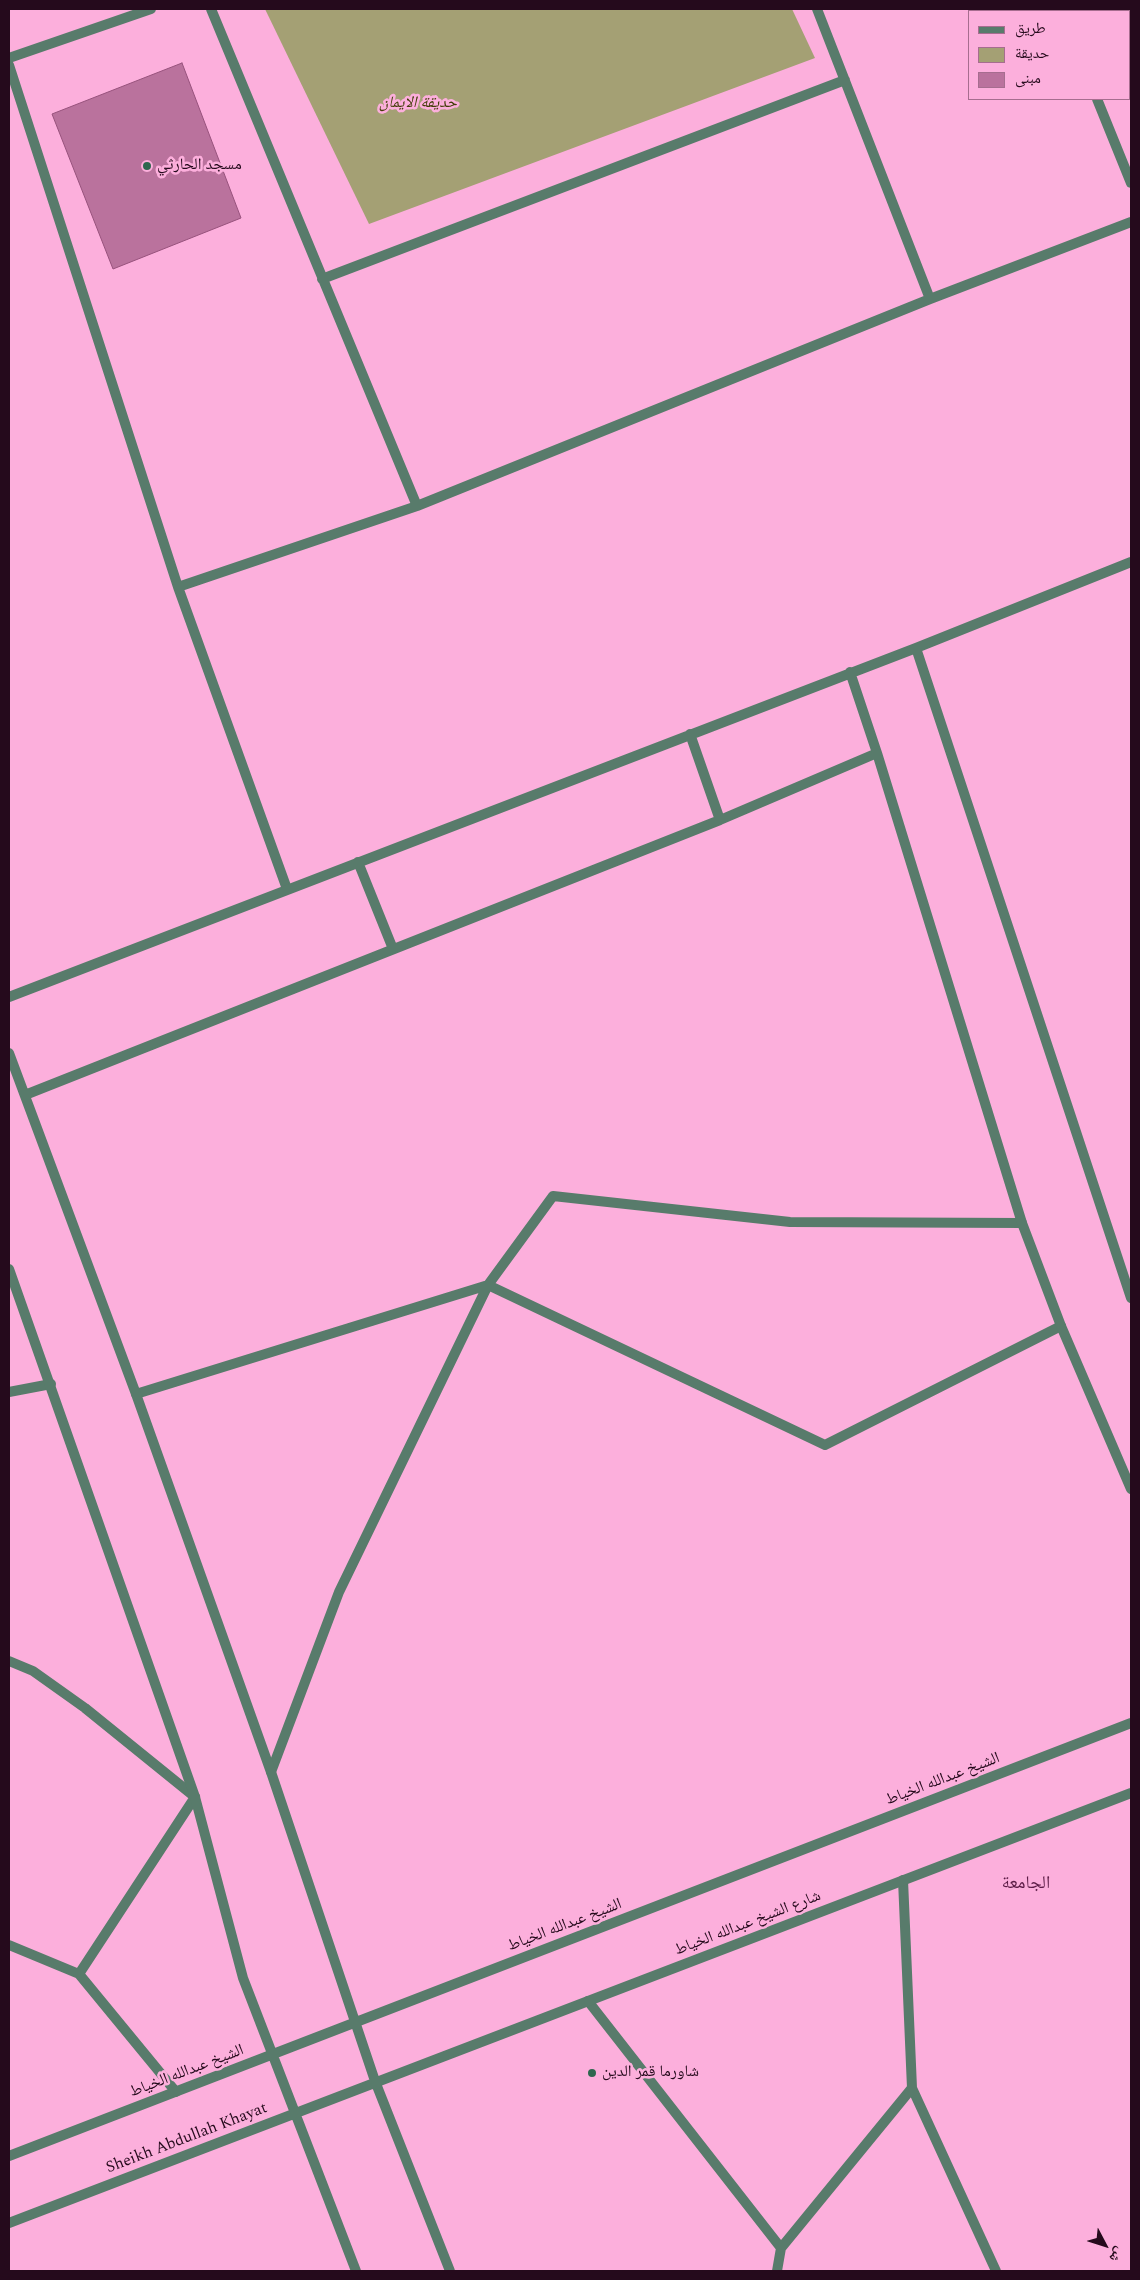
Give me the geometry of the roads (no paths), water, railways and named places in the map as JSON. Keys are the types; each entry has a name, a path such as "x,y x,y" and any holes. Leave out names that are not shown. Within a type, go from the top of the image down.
{"street":[{"path":"9,58 151,9"},
{"path":"211,9 417,506"},
{"path":"817,9 930,299"},
{"path":"9,65 178,587 287,889"},
{"path":"322,279 845,80"},
{"path":"1098,100 1131,183"},
{"path":"178,587 417,506 930,299 1131,222"},
{"path":"9,997 916,648 1131,562"},
{"path":"916,648 1131,1298"},
{"path":"850,672 877,753 1022,1223 1061,1326 1131,1489"},
{"path":"690,734 720,820"},
{"path":"25,1095 720,820 877,753"},
{"path":"358,862 393,950"},
{"path":"9,1053 136,1394 270,1772 354,2023 450,2271"},
{"path":"270,1772 339,1592 488,1286 554,1196 790,1222 1022,1223"},
{"path":"9,1269 195,1797 244,1978 271,2055 356,2271"},
{"path":"136,1394 488,1286 825,1445 1061,1326"},
{"path":"9,1392 51,1384"},
{"path":"9,1661 33,1671 86,1708 195,1797"},
{"name":"الشيخ عبدالله الخياط","path":"9,2156 1131,1723"},
{"name":"شارع الشيخ عبدالله الخياط","path":"375,2081 1131,1792"},
{"path":"79,1974 195,1797"},
{"path":"903,1880 912,2088 996,2271"},
{"path":"9,1945 79,1974 176,2092"},
{"path":"588,2001 781,2248"},
{"name":"Sheikh Abdullah Khayat","path":"9,2223 295,2114 375,2081"},
{"path":"777,2271 781,2248 912,2088"}],"place":[{"name":"مسجد الحارثي","path":"147,166"},
{"name":"شاورما قمر الدين","path":"592,2073"}],"district":[{"name":"الجامعة","path":"1026,1884"}],"park label":[{"name":"حديقة الايمان","path":"418,104"}]}
